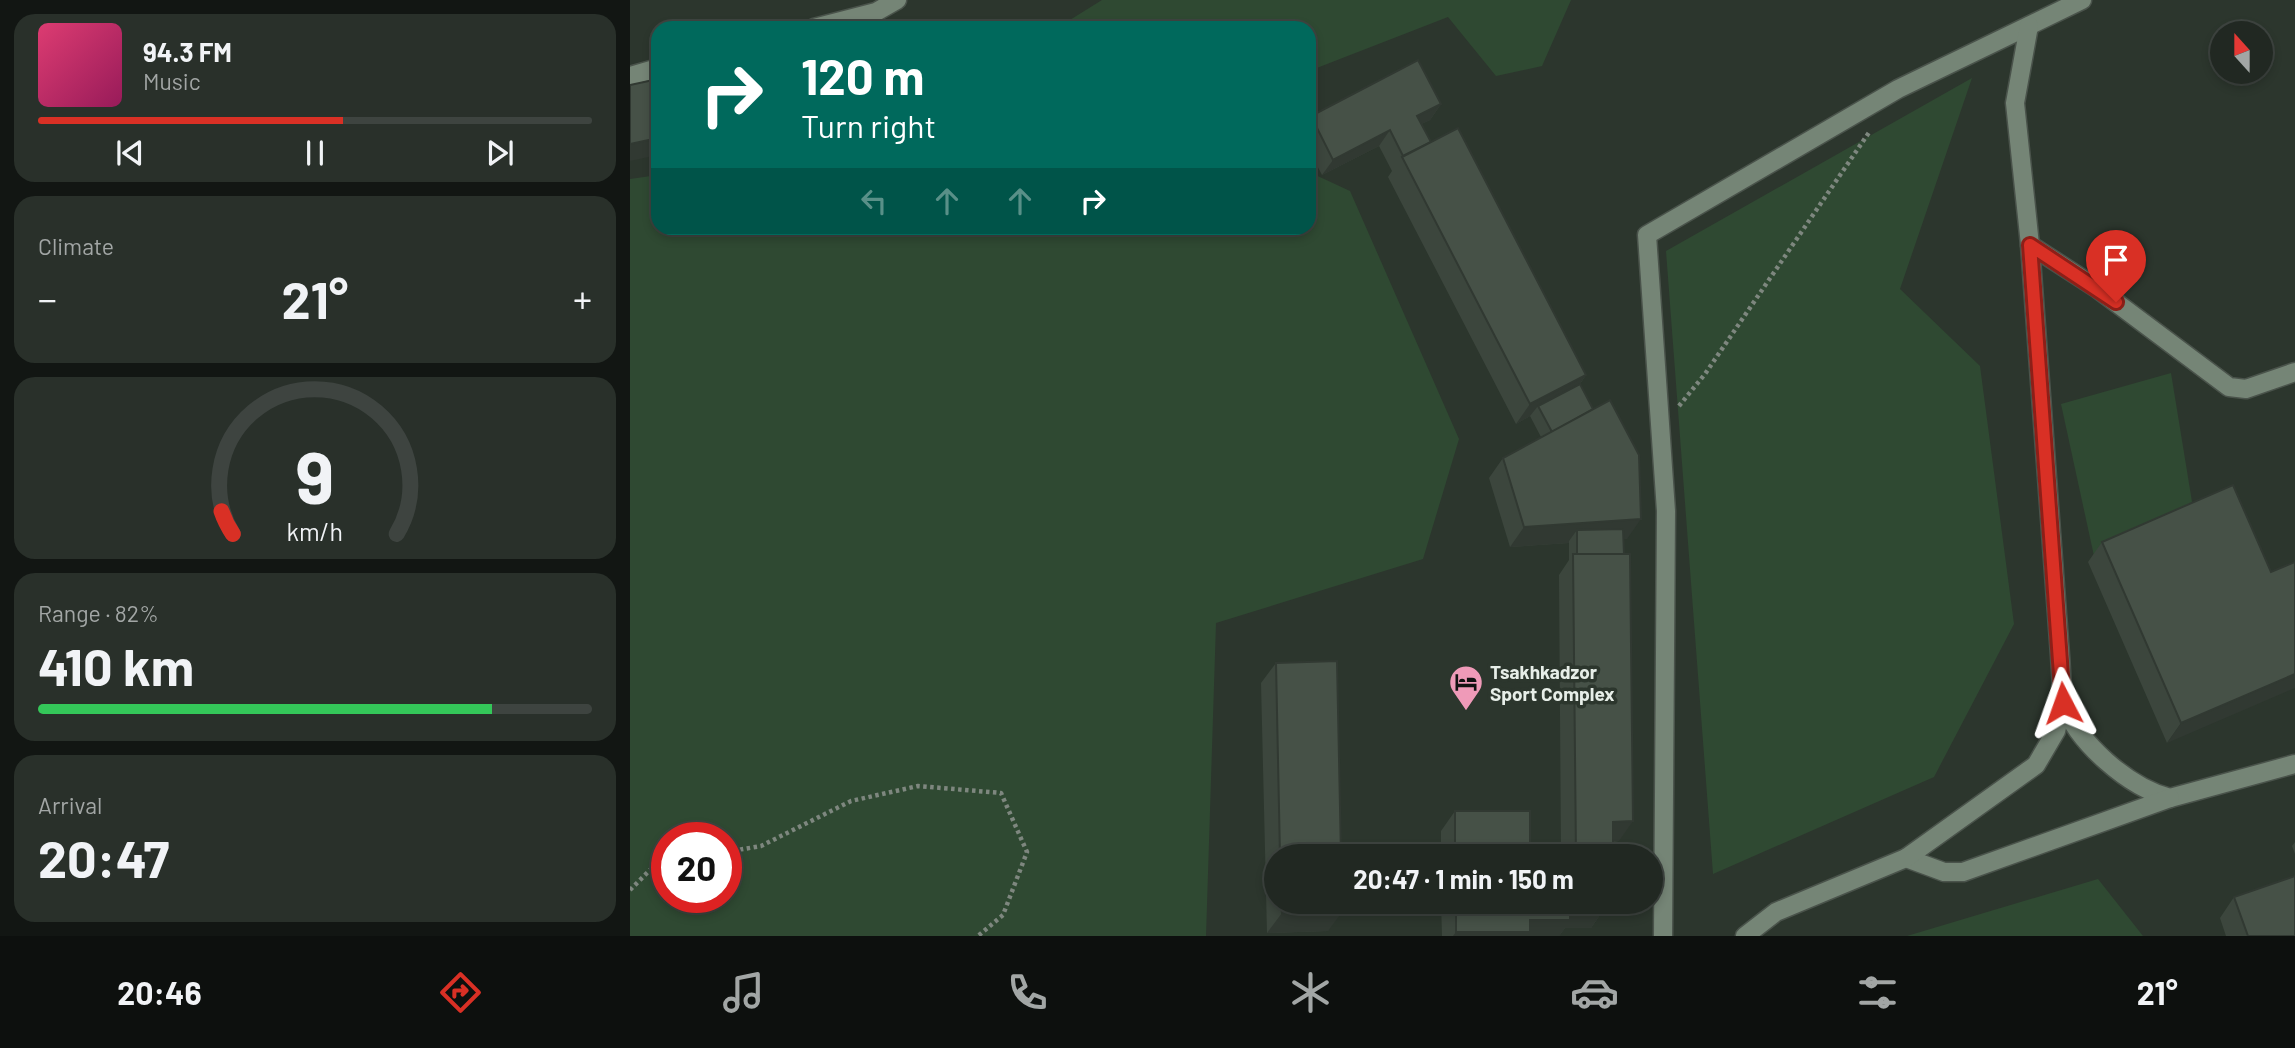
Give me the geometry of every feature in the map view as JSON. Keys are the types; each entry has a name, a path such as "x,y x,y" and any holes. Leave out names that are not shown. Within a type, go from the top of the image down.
{"street":[{"path":"841,21 876,12 897,0"},
{"path":"1663,936 1666,511 1647,236 1898,89 2082,0"},
{"path":"1745,936 1776,912 1906,858 2036,765 2056,731 2063,703 2030,245 2015,103 2029,26"},
{"path":"630,76 651,70"},
{"path":"2030,245 2098,289 2229,387 2246,389 2295,372"},
{"path":"2063,703 2083,740 2154,794 2170,798"},
{"path":"1906,858 1944,872 1963,872 2170,798 2295,764"}],"path":[{"path":"1704,374 1875,123"},
{"path":"742,849 761,846 851,802 918,786 1001,793 1027,852 1003,915 978,936"},
{"path":"630,890 651,869"}],"green space":[{"path":"1102,0 1571,0 1542,66 1496,76 1448,17 1316,68 1316,21 1068,21"},
{"path":"1972,78 1900,289 1980,366 2014,624 1934,777 1713,874 1666,251"},
{"path":"1316,175 1350,191 1459,439 1423,559 1216,623 1206,936 630,936 630,179 651,176 651,235 1316,235"},
{"path":"2171,373 2194,514 2094,556 2061,404"},
{"path":"2098,879 2143,936 1907,936"}],"building":[{"path":"1418,60 1441,104 1417,116 1431,142 1403,156 1390,130 1333,160 1316,126 1316,113"},
{"path":"651,80 651,140 630,144 630,85"},
{"path":"1458,128 1586,375 1530,404 1402,157"},
{"path":"1580,384 1593,409 1552,432 1538,406"},
{"path":"1610,400 1639,455 1641,519 1524,527 1503,458"},
{"path":"2233,485 2271,572 2295,562 2295,674 2181,723 2102,542"},
{"path":"1623,529 1624,554 1577,554 1577,530"},
{"path":"1573,554 1630,554 1633,821 1613,822 1613,844 1576,844"},
{"path":"1337,661 1341,844 1280,844 1276,663"},
{"path":"1455,811 1530,811 1530,844 1455,844"},
{"path":"2295,876 2295,936 2248,936 2234,897"},
{"path":"1456,914 1570,914 1570,920 1530,920 1530,932 1456,932"}],"place":[{"name":"Tsakhkadzor Sport Complex","path":"1466,712"}],"route":[{"path":"2063,703 2030,245 2116,302"}]}
